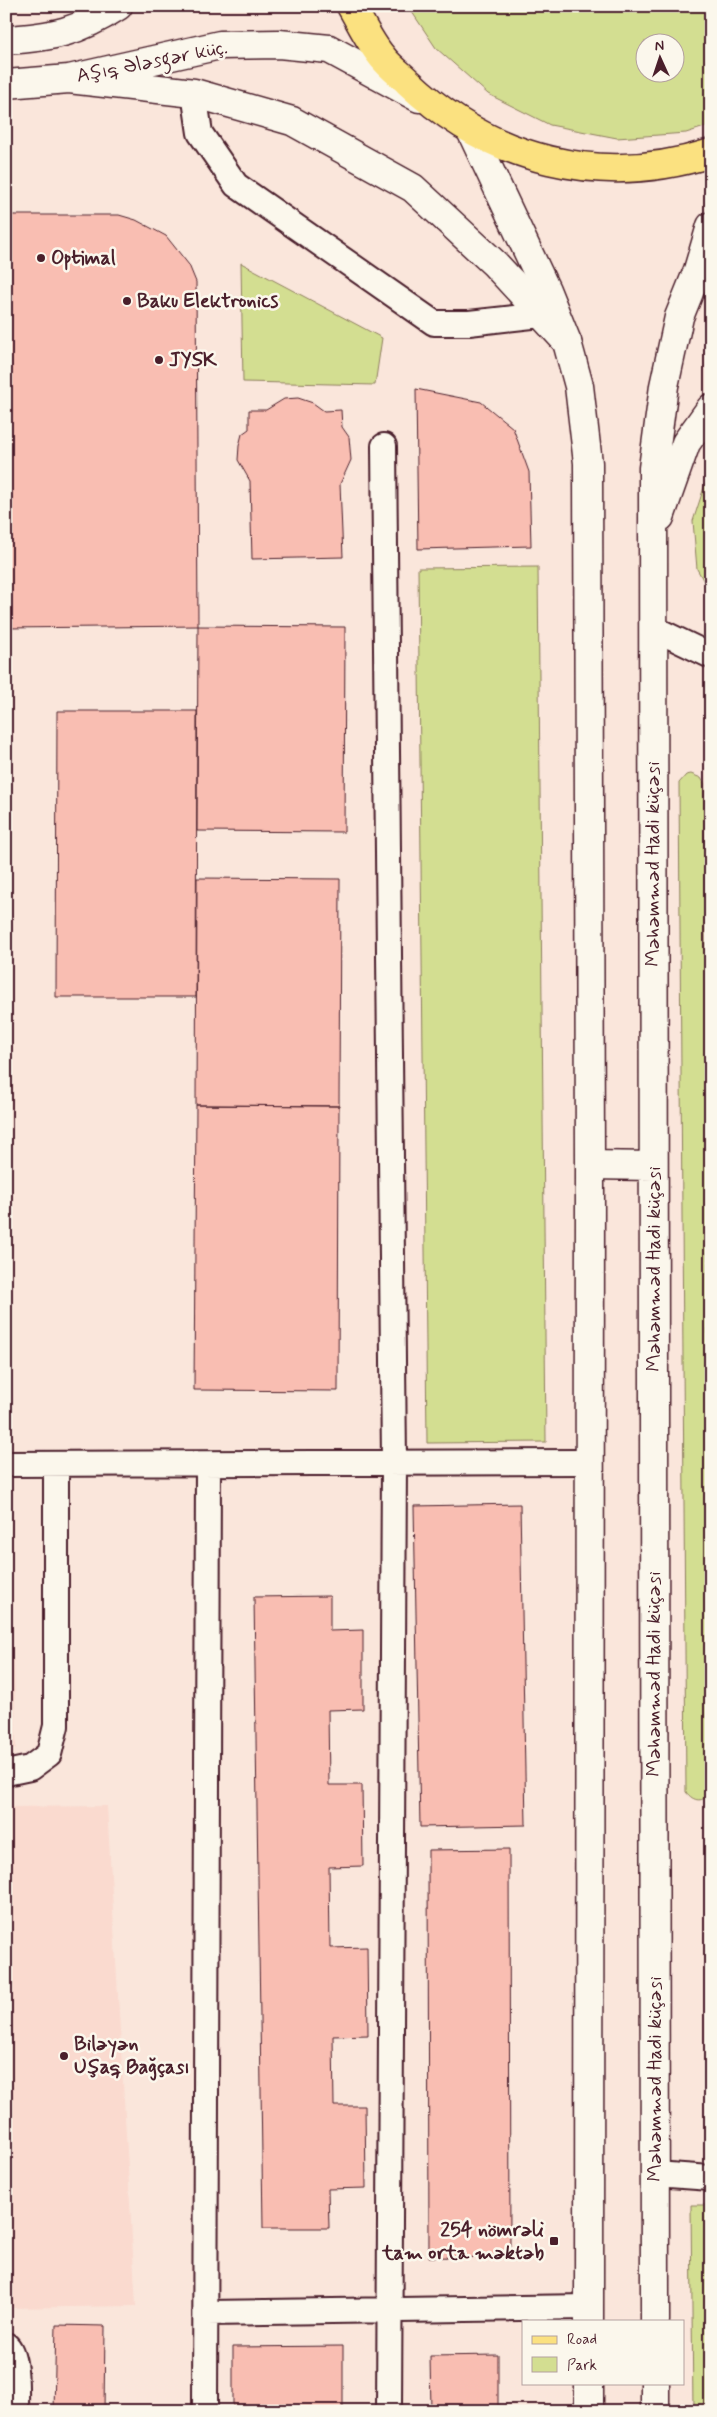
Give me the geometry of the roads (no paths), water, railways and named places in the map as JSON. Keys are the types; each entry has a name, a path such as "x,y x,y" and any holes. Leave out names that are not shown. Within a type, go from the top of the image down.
{"main road":[{"path":"350,6 383,58 433,106 471,131 520,153 574,166 628,169 682,162 711,153"}],"street":[{"path":"6,40 48,38 78,29 118,6"},
{"name":"Aşıq Ələsgər küç.","path":"6,84 69,79 220,46 279,44 329,50 433,106"},
{"path":"69,79 194,93 292,121 413,188 495,264 567,342"},
{"path":"471,131 546,290 567,342 579,386 588,464 590,1165 589,2314"},
{"name":"Məhəmməd Hadi küçəsi","path":"655,2320 653,468 664,386 679,317 698,270 711,226"},
{"path":"654,534 686,443 711,408"},
{"path":"590,1165 653,1166"},
{"path":"589,2384 589,2411"},
{"path":"655,2384 655,2411"}],"lane":[{"path":"194,93 200,133 236,184 434,322 470,323 541,315"},
{"path":"384,446 394,1462 389,2411"},
{"path":"653,628 711,656"},
{"path":"6,1464 589,1462"},
{"path":"6,1773 30,1768 49,1754 56,1726 56,1464"},
{"path":"205,2411 207,2313 208,1464"},
{"path":"655,2174 711,2178"},
{"path":"207,2313 389,2311 589,2314"},
{"path":"6,2345 10,2347 15,2369 16,2411"}],"place":[{"name":"Optimal","path":"41,258"},
{"name":"Baku Elektronics","path":"127,301"},
{"name":"JYSK","path":"159,360"},
{"name":"Biləyən Uşaq Bağçası","path":"64,2056"},
{"name":"254 nömrəli tam orta məktəb","path":"554,2241"}]}
